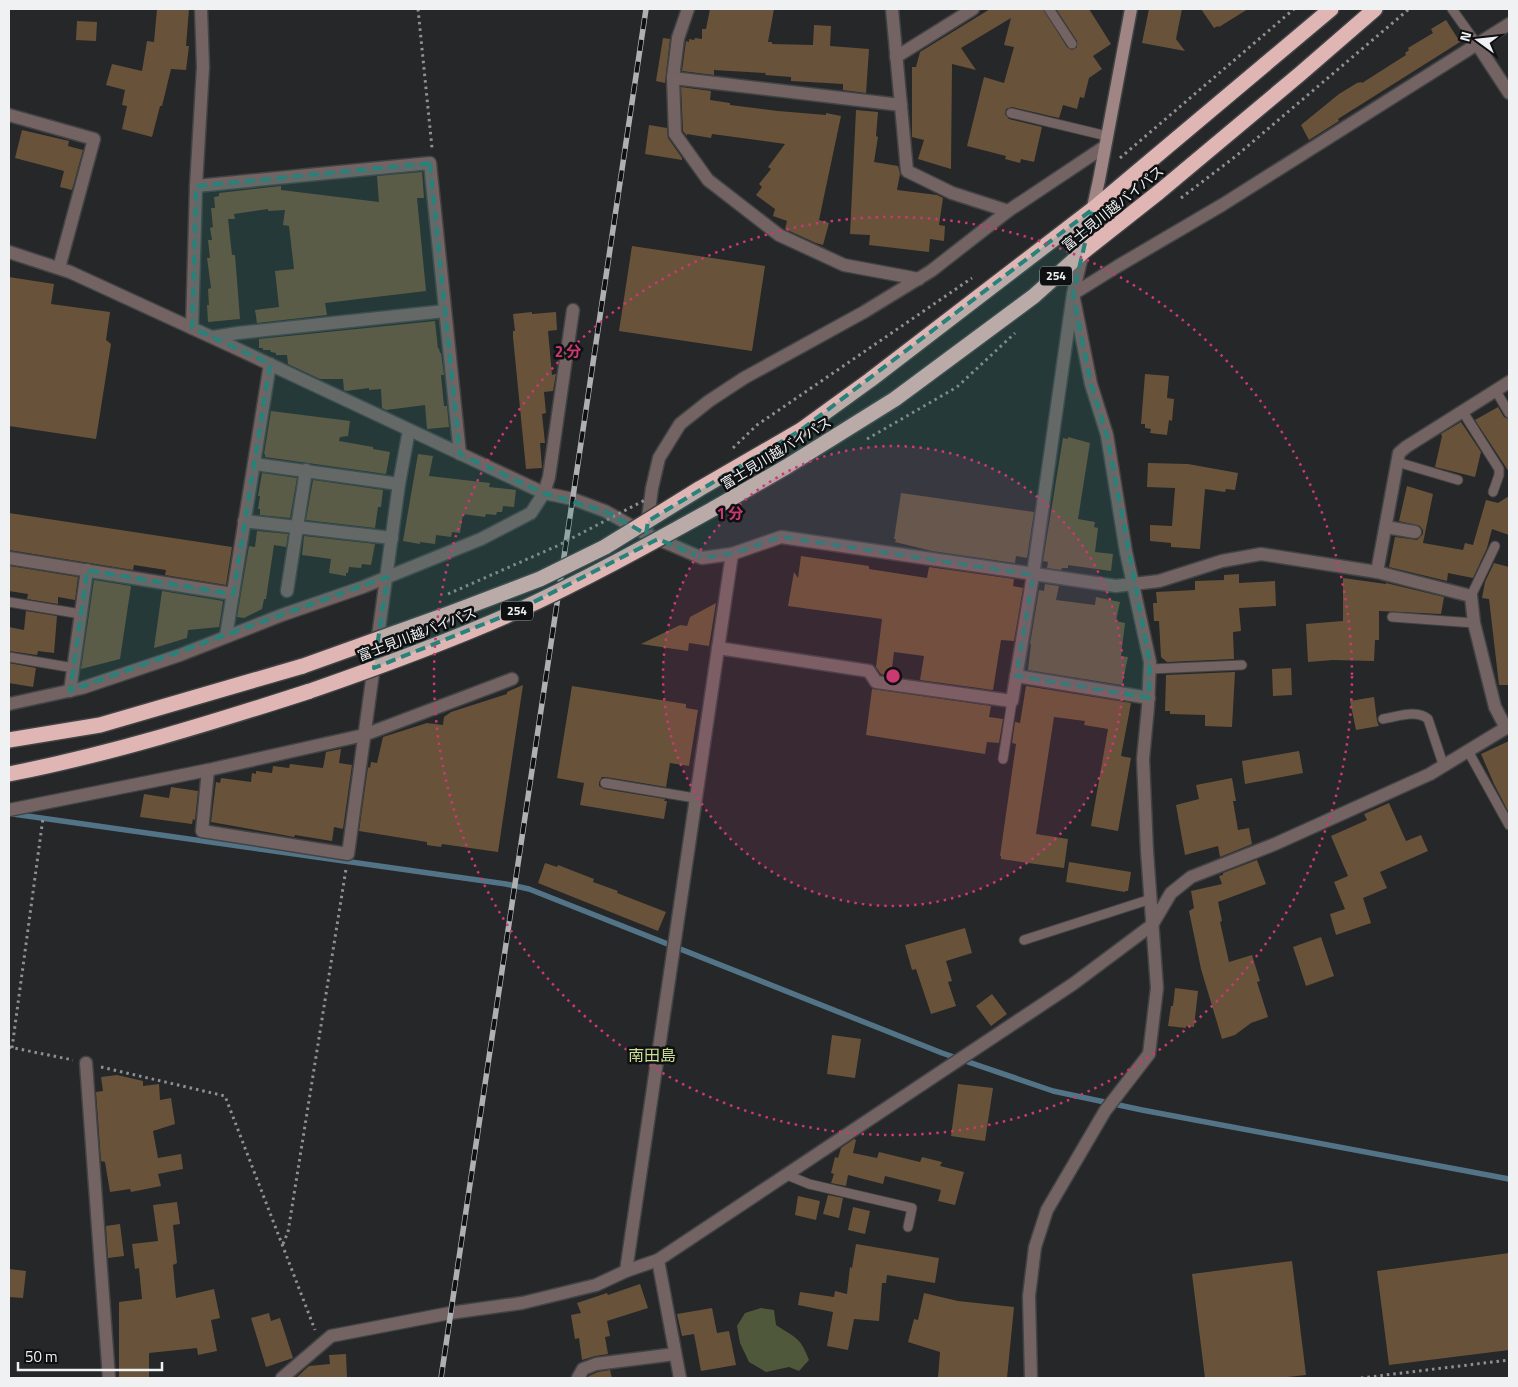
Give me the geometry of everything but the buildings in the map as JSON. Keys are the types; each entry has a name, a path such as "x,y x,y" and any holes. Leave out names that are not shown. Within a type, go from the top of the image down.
{"highway":[{"name":"富士見川越バイパス","path":"9,740 100,725 303,666 540,579 605,546 801,430 870,380 1093,209 1331,9"},
{"name":"富士見川越バイパス","path":"9,774 83,758 199,727 310,691 431,647 514,612 597,572 713,509 810,453 895,399 1034,296 1083,252 1174,180 1375,9"}],"street":[{"path":"192,328 196,186 203,67 202,9"},
{"path":"688,9 678,38 673,78 675,134 708,180 779,235 836,262 919,279"},
{"path":"892,9 907,170 952,193 1008,211"},
{"path":"896,57 973,9"},
{"path":"718,648 869,671 876,682 1012,701 1033,575 1074,294 1093,209 1131,9"},
{"path":"1074,294 1222,204 1509,24"},
{"path":"1478,44 1509,93"},
{"path":"673,78 901,105"},
{"path":"9,115 94,139 59,268"},
{"path":"646,534 652,488 659,458 680,424 744,378 919,279 1008,211 1106,142"},
{"path":"196,186 430,163 460,454"},
{"path":"9,252 59,268 213,337 544,493 573,499 605,511 646,534 702,558 732,554 781,537 1116,586 1159,581 1222,561 1261,554 1377,572 1471,596 1474,623 1495,707 1508,727 1444,767 1275,844 1191,877 1170,893 1152,925 1073,984 658,1260 626,1271 596,1285 522,1303 450,1313 331,1336 282,1378"},
{"path":"1031,1378 1030,1296 1036,1247 1047,1210 1105,1111 1149,1054 1157,988 1147,851 1143,758 1149,698 1150,662 1126,552 1107,435 1091,384 1074,294"},
{"path":"9,704 70,691 171,658 387,577 482,539 531,513 544,493 549,477 573,310"},
{"path":"213,337 445,311"},
{"path":"226,636 270,364"},
{"path":"1377,572 1399,453 1509,382"},
{"path":"208,770 202,831 348,854 399,484 409,430"},
{"path":"254,464 399,484"},
{"path":"287,591 306,470"},
{"path":"244,521 392,538"},
{"path":"1386,527 1415,532"},
{"path":"626,1271 732,554"},
{"path":"9,558 233,594"},
{"path":"70,691 87,570"},
{"path":"1016,676 1149,698"},
{"path":"9,810 208,770 364,735 512,679"},
{"path":"86,1063 109,1378"},
{"path":"658,1260 680,1378"},
{"path":"578,1378 583,1368 596,1364 675,1354"}],"lane":[{"path":"1049,9 1072,44"},
{"path":"1452,9 1478,44"},
{"path":"1011,113 1106,142"},
{"path":"1496,391 1509,413"},
{"path":"1463,412 1499,469 1500,475 1494,492"},
{"path":"1398,462 1458,480"},
{"path":"1471,596 1495,546"},
{"path":"9,602 81,614"},
{"path":"1392,617 1474,623"},
{"path":"9,657 74,668"},
{"path":"1150,669 1242,665"},
{"path":"1003,759 1012,701"},
{"path":"1383,720 1417,713 1428,719 1444,767"},
{"path":"1468,751 1509,824"},
{"path":"605,783 695,798"},
{"path":"1024,940 1150,899"},
{"path":"787,1175 809,1184 912,1208 908,1227"}],"path":[{"path":"418,9 433,155 430,163"},
{"path":"1121,157 1294,9"},
{"path":"1175,203 1236,156 1409,9"},
{"path":"730,451 758,424 974,277"},
{"path":"439,598 556,546 650,497"},
{"path":"45,804 10,1048 86,1063 226,1096 321,1345"},
{"path":"282,1245 288,1232 348,854"},
{"path":"1362,1378 1509,1360"}],"highlighted area":[{"path":"430,163 460,454 544,493 605,511 646,534 648,521 801,430 1093,209 1073,294 1091,384 1107,435 1150,662 1149,698 1016,676 1033,575 781,537 732,554 702,558 658,539 514,612 374,668 387,577 70,691 87,570 233,594 270,364 192,328 196,186"}],"green space":[{"path":"761,1308 774,1310 776,1325 796,1338 803,1346 809,1360 799,1371 789,1367 766,1372 749,1362 740,1343 737,1326 745,1313"}],"waterway":[{"path":"13,814 506,884 529,889 942,1053 1053,1091 1142,1110 1509,1179"}],"railway":[{"path":"441,1378 646,9"}],"district":[{"name":"南田島","path":"652,1055"}]}
